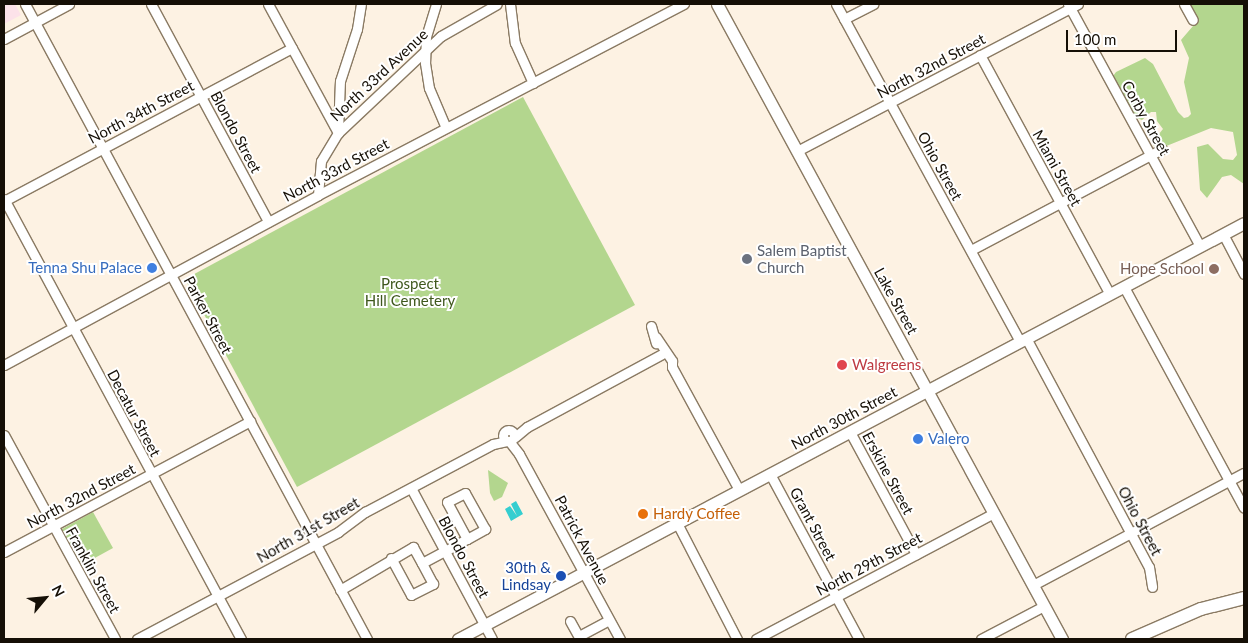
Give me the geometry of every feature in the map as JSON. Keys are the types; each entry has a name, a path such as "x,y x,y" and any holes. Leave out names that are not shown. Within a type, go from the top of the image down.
{"highway":[{"path":"1132,639 1201,609 1244,598"}],"main road":[{"name":"Lake Street","path":"717,4 1062,639"},
{"name":"North 30th Street","path":"458,639 1244,223"}],"street":[{"name":"Parker Street","path":"25,4 367,639"},
{"path":"4,39 69,4"},
{"name":"Blondo Street","path":"151,4 268,221"},
{"path":"268,4 338,133"},
{"path":"338,133 340,81 357,28 361,4"},
{"path":"436,4 424,50 429,88 446,128"},
{"name":"North 33rd Avenue","path":"318,195 322,162 338,133 441,36 497,4"},
{"path":"510,4 516,43 533,82"},
{"name":"North 33rd Street","path":"4,365 268,221 684,4"},
{"name":"Ohio Street","path":"836,4 971,250 1132,533 1150,569 1152,587"},
{"path":"844,19 873,4"},
{"path":"1184,4 1193,20"},
{"name":"North 32nd Street","path":"797,152 1072,5"},
{"name":"Corby Street","path":"1072,5 1150,156 1200,246"},
{"name":"North 34th Street","path":"4,200 292,48"},
{"name":"Miami Street","path":"980,55 1110,294"},
{"path":"971,250 1162,149"},
{"name":"Decatur Street","path":"4,200 241,639"},
{"path":"1223,234 1244,274"},
{"path":"1124,287 1244,508"},
{"path":"650,326 668,354 672,367"},
{"path":"656,337 662,354 672,367 739,490"},
{"name":"North 31st Street","path":"137,639 315,544 411,488 493,444 510,437 526,426 662,354"},
{"name":"North 32nd Street","path":"4,552 250,421"},
{"name":"Erskine Street","path":"850,432 916,554"},
{"name":"Franklin Street","path":"4,435 115,639"},
{"name":"Patrick Avenue","path":"510,437 620,639"},
{"path":"1033,584 1244,473"},
{"name":"Grant Street","path":"770,474 859,639"},
{"name":"Blondo Street","path":"411,488 492,639"},
{"path":"422,563 445,551 467,539 485,529 465,493 447,502 467,539"},
{"name":"North 29th Street","path":"756,639 994,513"},
{"path":"677,523 737,639"},
{"path":"340,590 391,558 413,546 432,584 411,595 391,558"},
{"path":"981,639 1044,606"},
{"path":"570,621 580,638 609,620"}],"shaded area":[{"path":"4,4 15,4 21,15 4,24"}],"green space":[{"path":"1189,4 1244,4 1244,184 1231,175 1222,177 1207,198 1200,190 1197,147 1208,144 1223,159 1233,160 1237,155 1233,132 1211,128 1159,149 1153,145 1154,140 1163,129 1157,121 1156,112 1151,112 1142,120 1134,117 1111,79 1116,72 1145,58 1153,64 1178,112 1184,118 1188,117 1191,114 1184,82 1189,58 1181,40 1193,26 1194,14"},
{"name":"Prospect Hill Cemetery","path":"523,97 635,305 297,487 185,279"},
{"path":"488,470 508,483 502,497 494,501 490,493"},
{"path":"93,512 113,548 82,565 62,529"}],"water":[{"path":"516,501 523,514 511,521 505,509 510,506 517,516 511,504"}],"place":[{"name":"Salem Baptist Church","path":"747,259"},
{"name":"Tenna Shu Palace","path":"152,268"},
{"name":"Hope School","path":"1214,269"},
{"name":"Walgreens","path":"842,365"},
{"name":"Valero","path":"918,439"},
{"name":"Hardy Coffee","path":"643,514"},
{"name":"30th & Lindsay","path":"561,576"}]}
